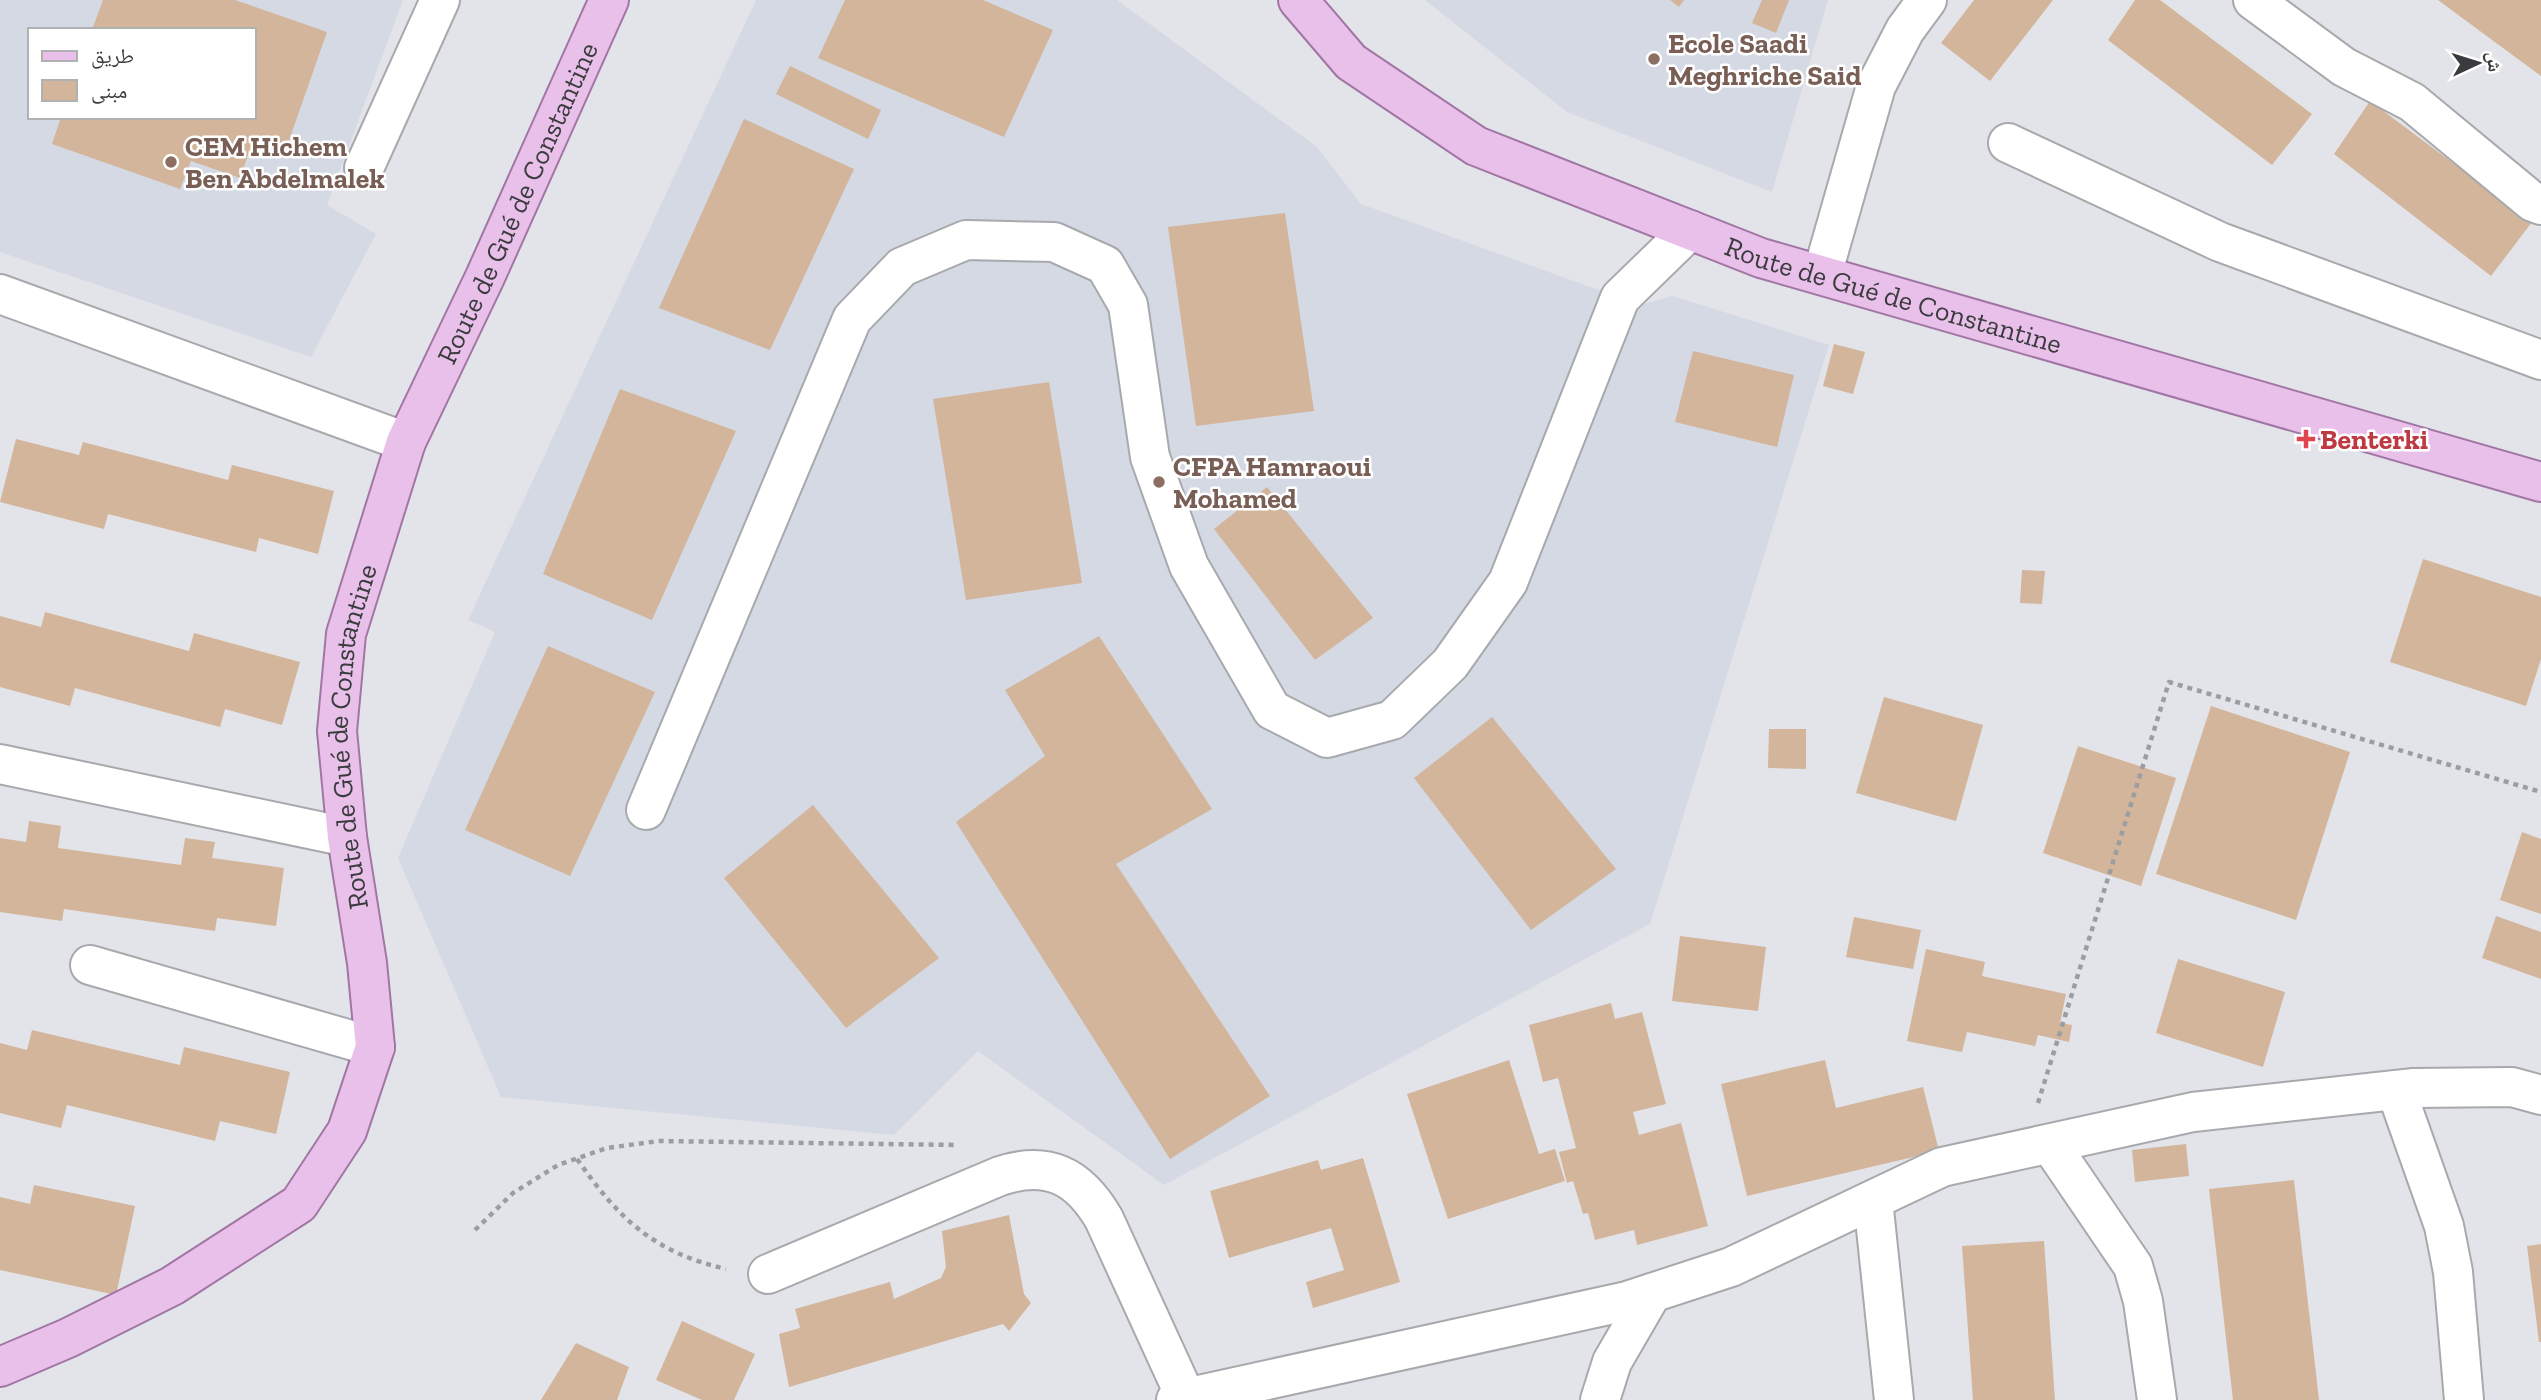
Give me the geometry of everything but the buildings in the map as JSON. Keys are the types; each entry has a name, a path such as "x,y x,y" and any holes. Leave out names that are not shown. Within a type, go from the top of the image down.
{"main road":[{"name":"Route de Gué de Constantine","path":"0,1367 68,1338 172,1286 299,1204 347,1131 375,1046 367,963 347,837 337,731 346,634 406,442 485,277 609,0"},
{"name":"Route de Gué de Constantine","path":"1298,0 1351,62 1476,146 1761,258 2541,482"}],"street":[{"path":"364,168 440,0"},
{"path":"2253,0 2344,67 2412,102 2533,202 2541,205"},
{"path":"1822,275 1876,86 1905,30 1913,5"},
{"path":"2008,143 2220,242 2541,360"},
{"path":"646,810 852,319 902,267 966,240 1054,242 1105,265 1128,305 1150,457 1189,566 1272,710 1327,738 1392,719 1450,664 1508,582 1620,298 1690,230"},
{"path":"0,294 406,442"},
{"path":"0,764 347,837"},
{"path":"90,965 375,1046"},
{"path":"768,1274 1019,1169 1040,1169 1061,1174 1079,1185 1093,1200 1181,1399 1627,1301 1731,1267 1942,1167 2193,1112 2396,1090 2512,1087 2541,1095"},
{"path":"2396,1090 2444,1226 2453,1272 2464,1400"},
{"path":"2037,1147 2133,1266 2143,1301 2157,1400"},
{"path":"1872,1200 1894,1400"},
{"path":"1601,1400 1612,1362 1652,1293"}],"path":[{"path":"2037,1147 2169,682 2541,792"},
{"path":"475,1230 513,1194 558,1166 607,1148 659,1141 945,1144 990,1152 1019,1169"},
{"path":"577,1158 597,1187 620,1213 646,1236 670,1251 701,1264 768,1274"}],"shaded area":[{"name":"CEM Hichem Ben Abdelmalek","path":"0,0 403,0 327,205 376,234 311,357 0,252"},
{"name":"CFPA Hamraoui Mohamed","path":"756,0 1117,0 1317,147 1361,204 1640,305 1673,296 1829,345 1650,924 1164,1185 978,1051 894,1135 501,1097 398,858 495,632 468,620"},
{"name":"Ecole Saadi Meghriche Said","path":"1425,0 1828,0 1772,192 1567,112"}],"place":[{"name":"Ecole Saadi Meghriche Said","path":"1654,59"},
{"name":"CEM Hichem Ben Abdelmalek","path":"171,162"},
{"name":"Benterki","path":"2306,439"},
{"name":"CFPA Hamraoui Mohamed","path":"1159,482"}]}
